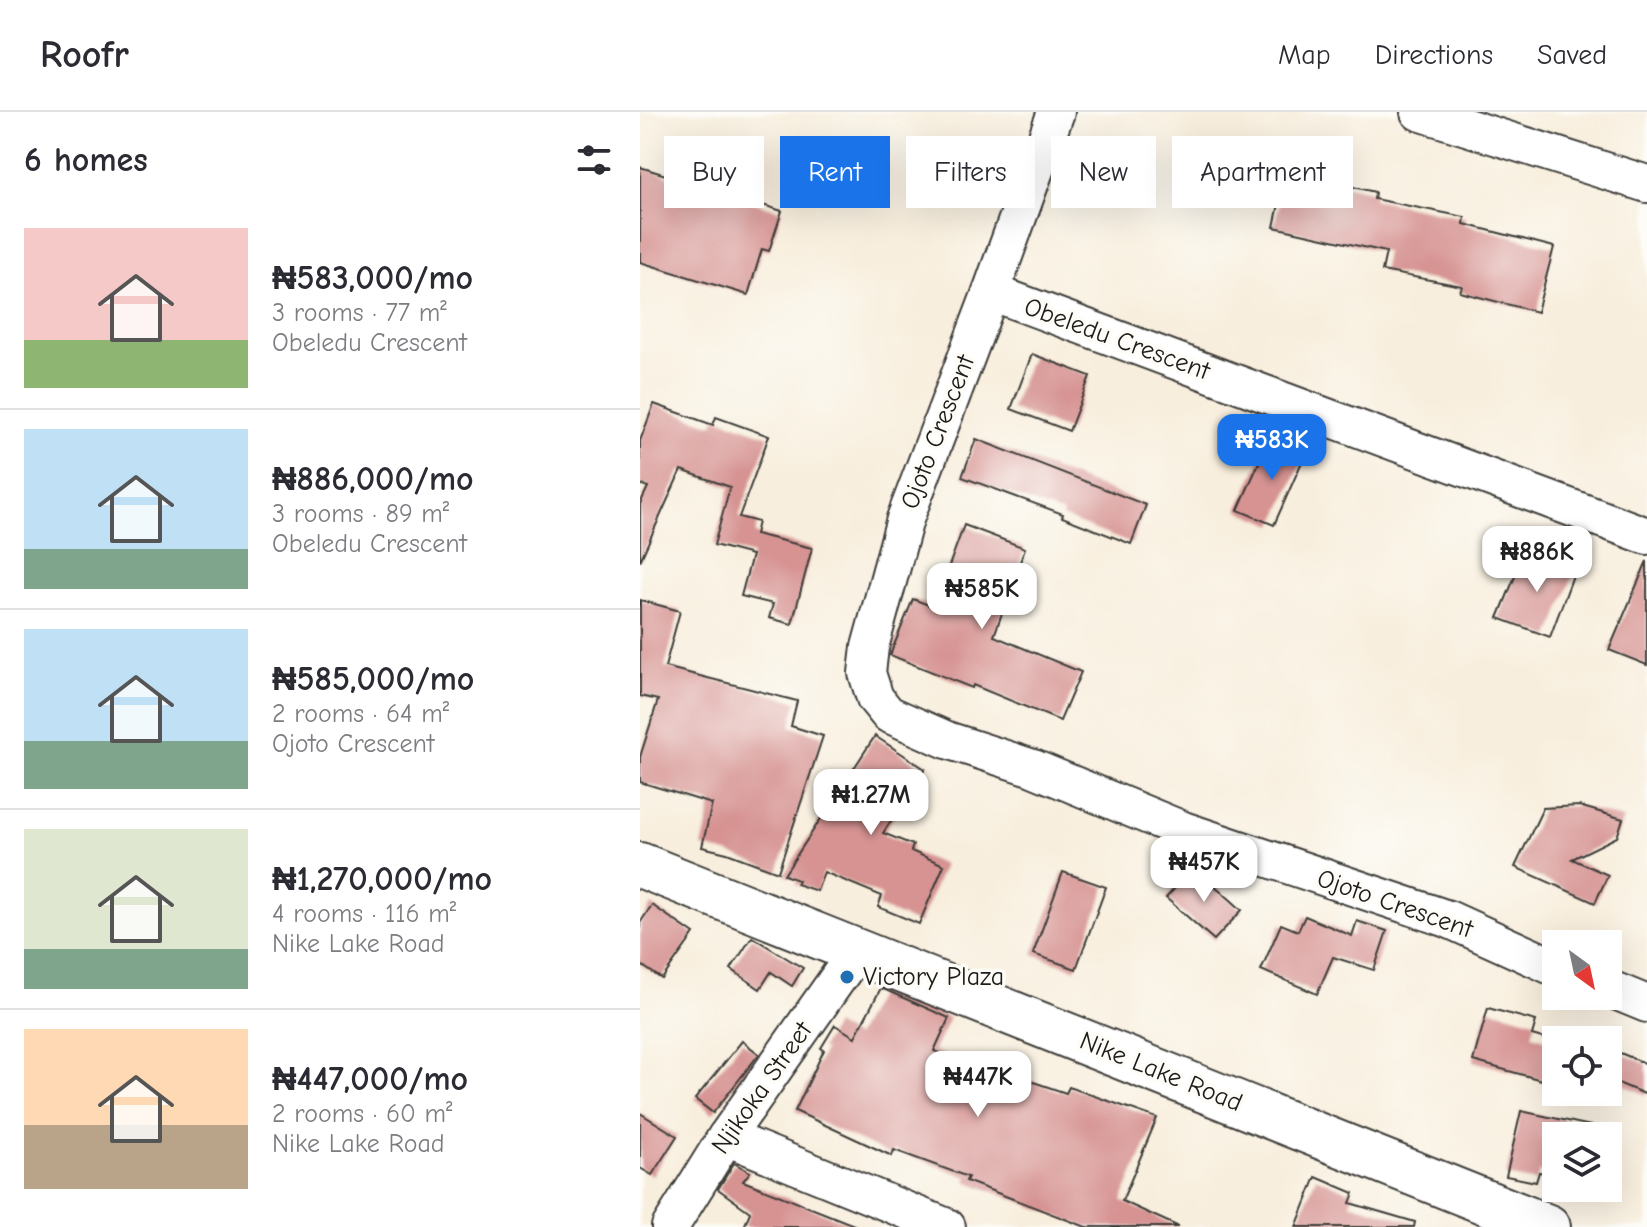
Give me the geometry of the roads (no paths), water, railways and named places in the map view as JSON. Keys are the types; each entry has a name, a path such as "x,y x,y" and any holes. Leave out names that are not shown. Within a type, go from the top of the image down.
{"main road":[{"name":"Nike Lake Road","path":"640,865 1548,1227"}],"street":[{"name":"Ojoto Crescent","path":"1056,112 905,519 870,647 867,673 875,698 888,714 947,740 1033,768 1183,830 1448,919 1542,962"},
{"path":"1419,112 1647,184"},
{"name":"Obeledu Crescent","path":"991,292 1647,536"},
{"name":"Njikoka Street","path":"670,1227 726,1137 857,951"},
{"path":"1622,994 1647,1004"},
{"path":"726,1137 947,1227"}],"place":[{"name":"Victory Plaza","path":"847,977"}]}
